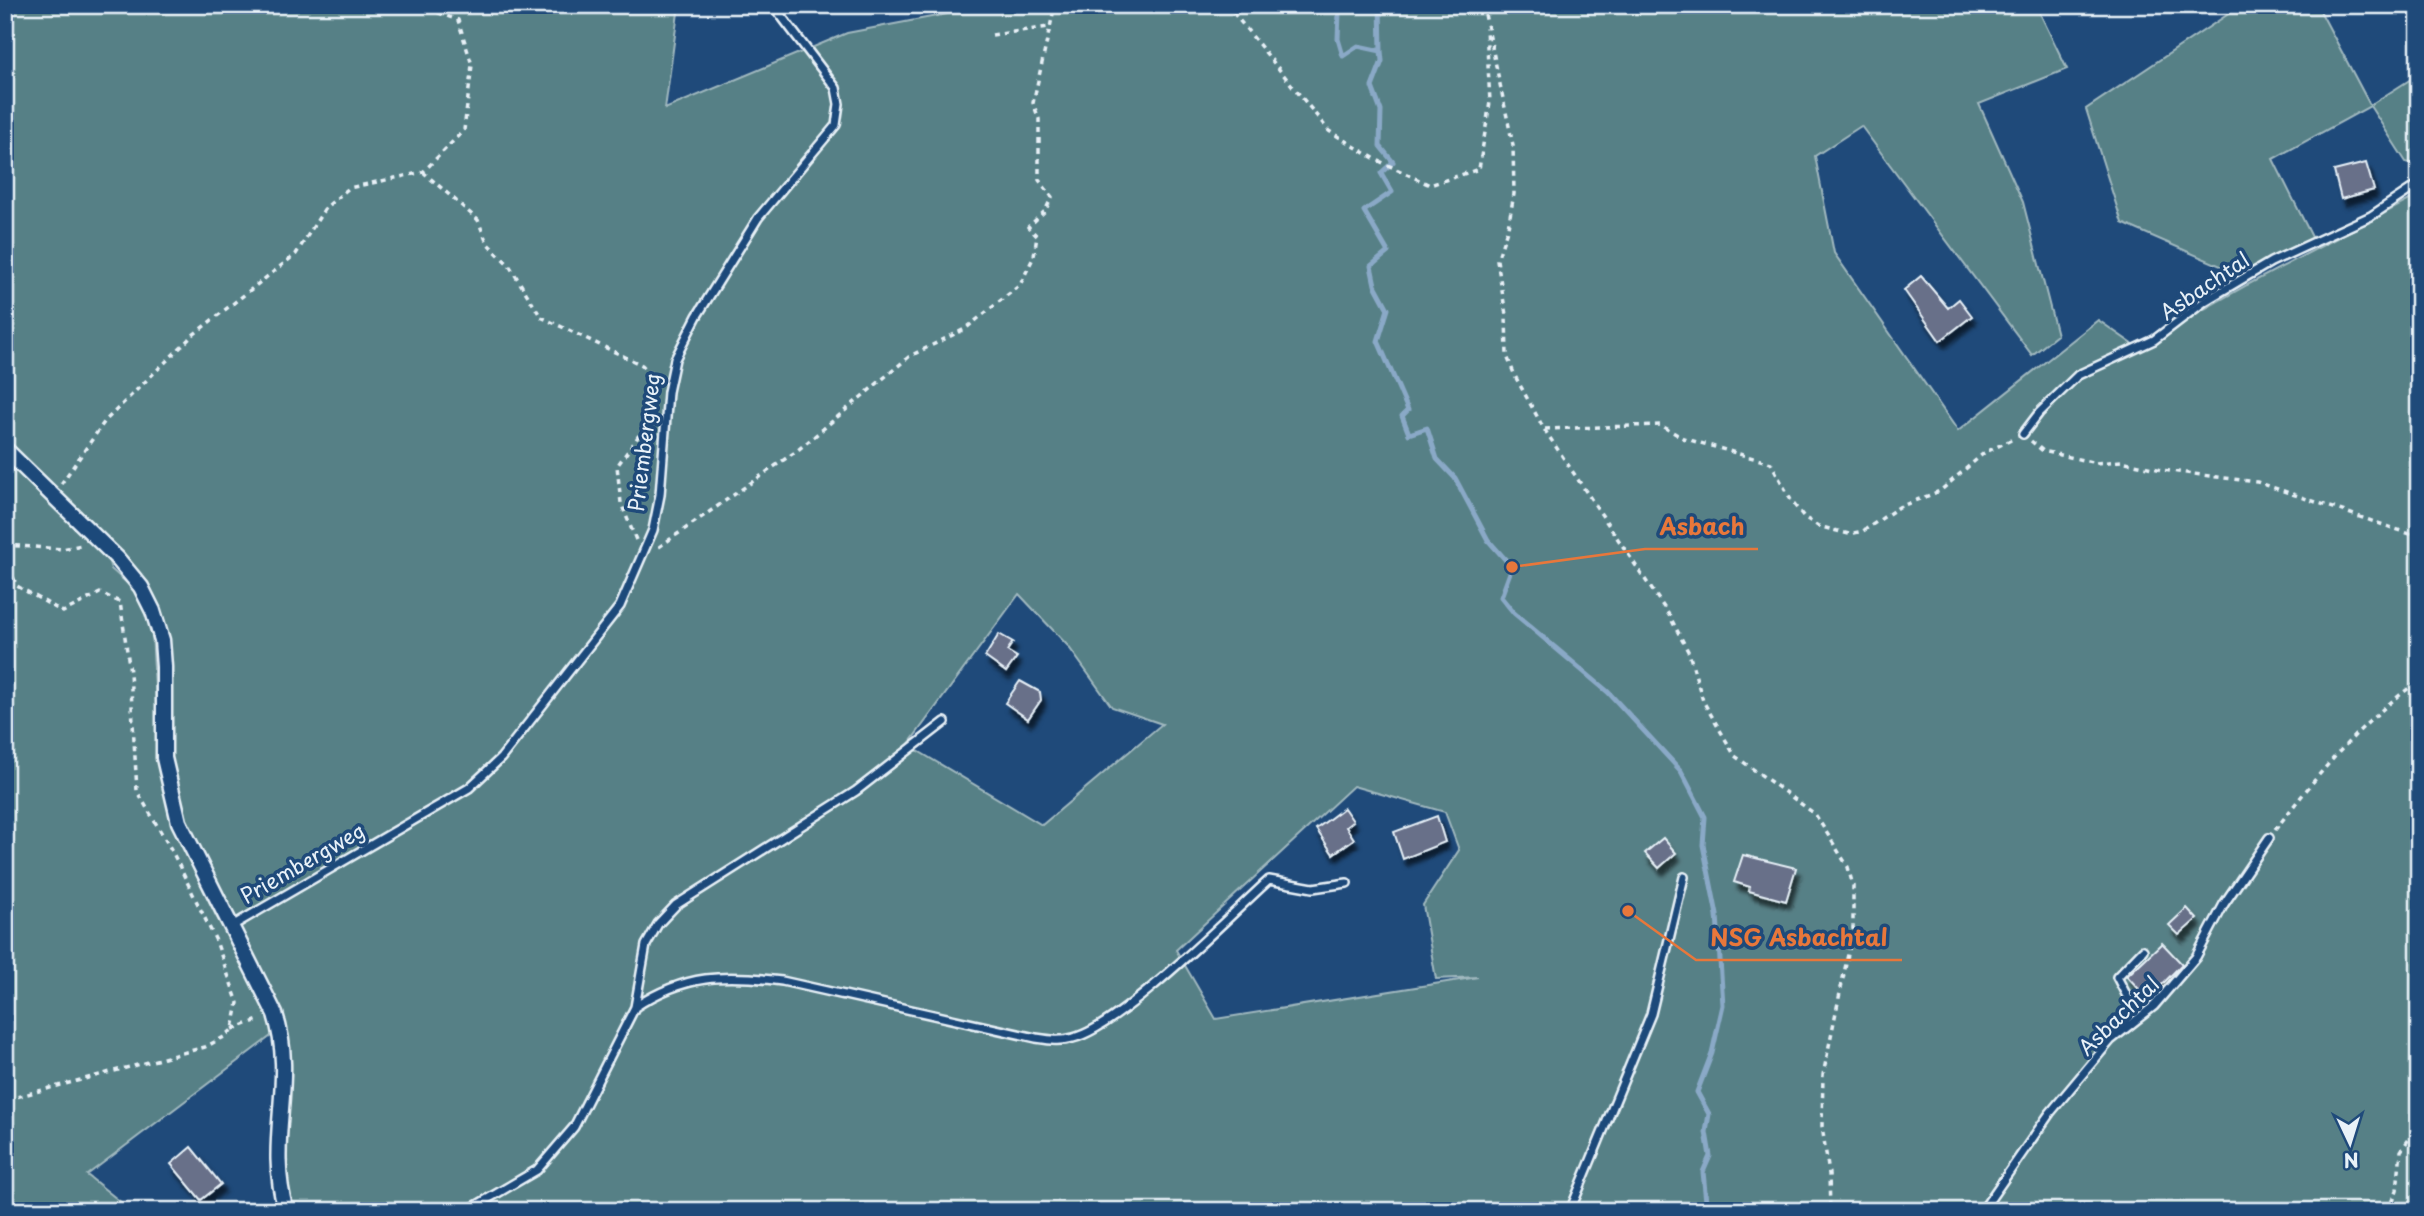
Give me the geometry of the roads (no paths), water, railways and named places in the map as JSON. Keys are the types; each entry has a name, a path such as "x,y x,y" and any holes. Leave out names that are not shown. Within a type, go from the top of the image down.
{"street":[{"name":"Priembergweg","path":"5,449 102,542 141,587 153,611 162,640 164,758 179,822 275,1014 284,1048 276,1140 277,1177 286,1211"}],"lane":[{"name":"Priembergweg","path":"231,926 469,788 486,774 541,708 620,606 653,530 660,495 668,393 675,359 697,316 758,218 792,174 831,136 839,116 836,88 773,5"},
{"name":"Asbachtal","path":"2023,434 2039,413 2078,375 2154,340 2206,301 2260,269 2371,216 2419,184"},
{"path":"467,1211 537,1170 557,1150 574,1127 635,1007 646,945 658,924 676,905 856,791 945,722"},
{"name":"Asbachtal","path":"1982,1211 2050,1113 2110,1040 2154,1006 2196,957 2224,904 2269,838"},
{"path":"1570,1211 1651,1014 1684,877"},
{"path":"635,1007 663,989 682,982 705,978 743,977 782,981 1036,1038 1056,1041 1075,1038 1117,1013 1164,975 1269,880 1313,888 1347,883"},
{"path":"2123,1031 2131,1004 2117,977 2143,950"}],"waterway":[{"path":"1329,5 1339,12 1338,39 1343,56 1358,46 1381,51 1382,61 1372,87 1381,111 1380,146 1393,162 1381,173 1392,192 1364,211 1388,252 1371,266 1375,285 1388,309 1378,341 1408,410 1402,416 1409,434 1427,428 1437,459 1455,478 1488,540 1512,567 1501,597 1514,613 1608,692 1681,771 1705,817 1703,845 1717,915 1723,1005 1712,1053 1697,1092 1709,1114 1706,1132 1710,1156 1703,1172 1707,1211"},
{"path":"1380,5 1381,51"}],"place":[{"name":"Asbach","path":"1512,567"},
{"name":"NSG Asbachtal","path":"1628,911"}]}
